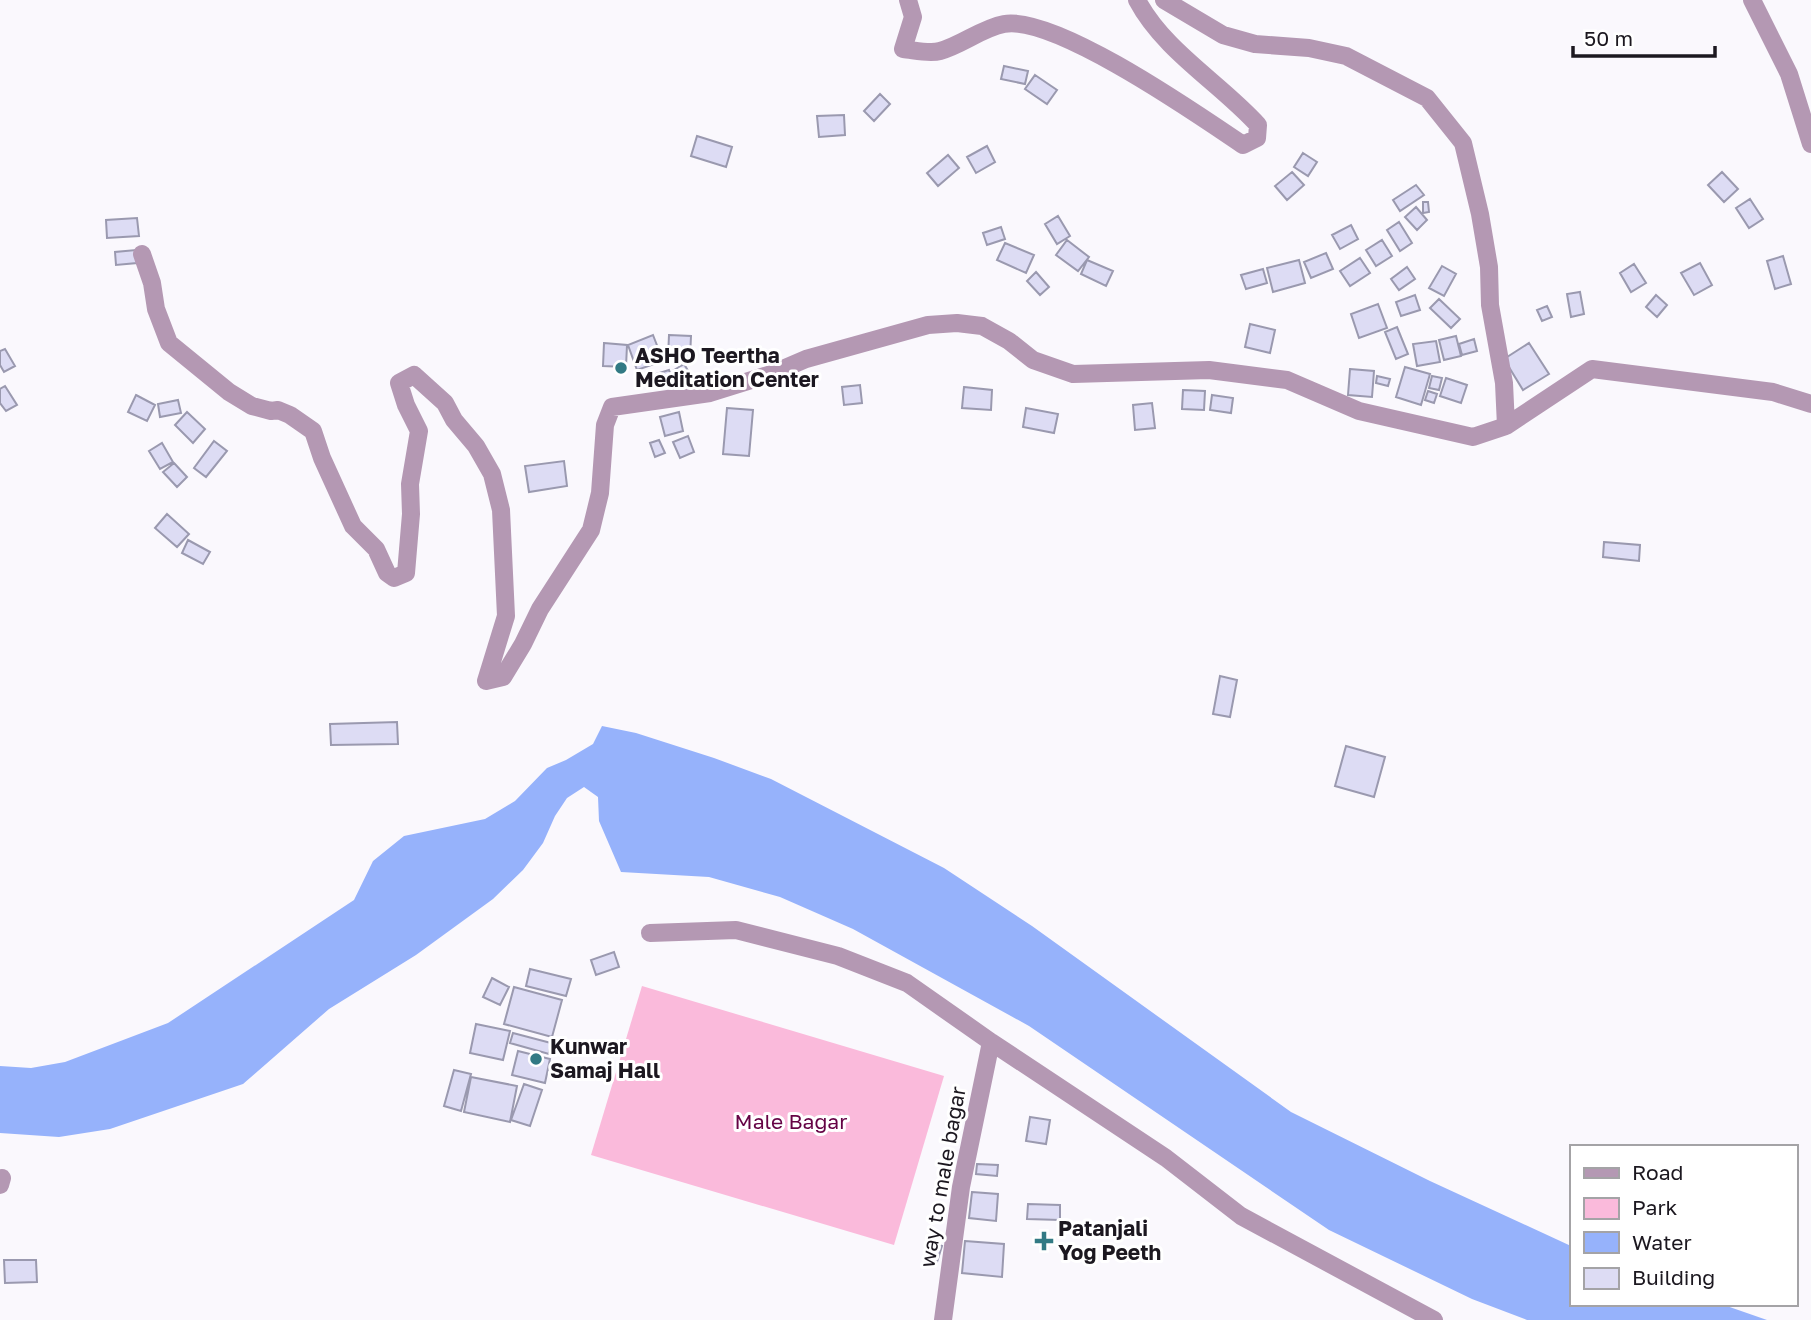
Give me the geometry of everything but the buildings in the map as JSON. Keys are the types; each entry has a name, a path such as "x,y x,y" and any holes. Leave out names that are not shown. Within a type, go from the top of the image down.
{"street":[{"path":"908,0 913,16 903,49 938,52 1003,24 1030,24 1088,49 1138,77 1243,145 1257,138 1258,125 1238,103 1147,20 1138,0"},
{"path":"1164,0 1223,35 1255,44 1309,48 1346,56 1427,98 1463,143 1489,267 1490,305 1504,383 1506,426"},
{"path":"1752,0 1789,74 1811,144"},
{"path":"142,254 152,283 156,309 169,343 252,406 278,410 313,431 322,458 353,526 376,549 387,573 394,578 406,573 411,514 410,484 419,431 399,383 414,375 445,403 454,420 476,446 492,474 501,510 506,616 486,681 503,677 540,609 591,530 600,493 605,425 612,407 710,393 771,374 806,359 928,325 957,323 982,326 1009,341 1033,360 1073,374 1209,370 1287,380 1359,411 1473,437 1506,426 1592,369 1773,391 1811,404"},
{"path":"650,933 736,930 838,956 907,982 991,1042 1166,1158 1241,1216 1434,1320"},
{"name":"way to male bagar","path":"943,1320 961,1187 991,1042"}],"green space":[{"name":"Male Bagar","path":"642,986 944,1076 894,1245 591,1155"}],"water":[{"path":"602,726 636,733 714,758 771,779 944,868 1032,926 1291,1112 1430,1181 1570,1246 1570,1306 1727,1306 1767,1320 1527,1320 1472,1299 1329,1230 1029,1026 853,929 780,897 709,877 621,872 599,821 598,797 584,787 567,798 555,816 543,843 523,870 493,899 416,955 329,1009 243,1084 110,1129 59,1137 0,1133 0,1066 31,1068 65,1062 168,1023 354,900 373,861 404,836 485,819 515,801 547,768 593,744"}],"place":[{"name":"ASHO Teertha Meditation Center","path":"621,368"},
{"name":"Kunwar Samaj Hall","path":"536,1059"},
{"name":"Patanjali Yog Peeth","path":"1044,1241"}]}
